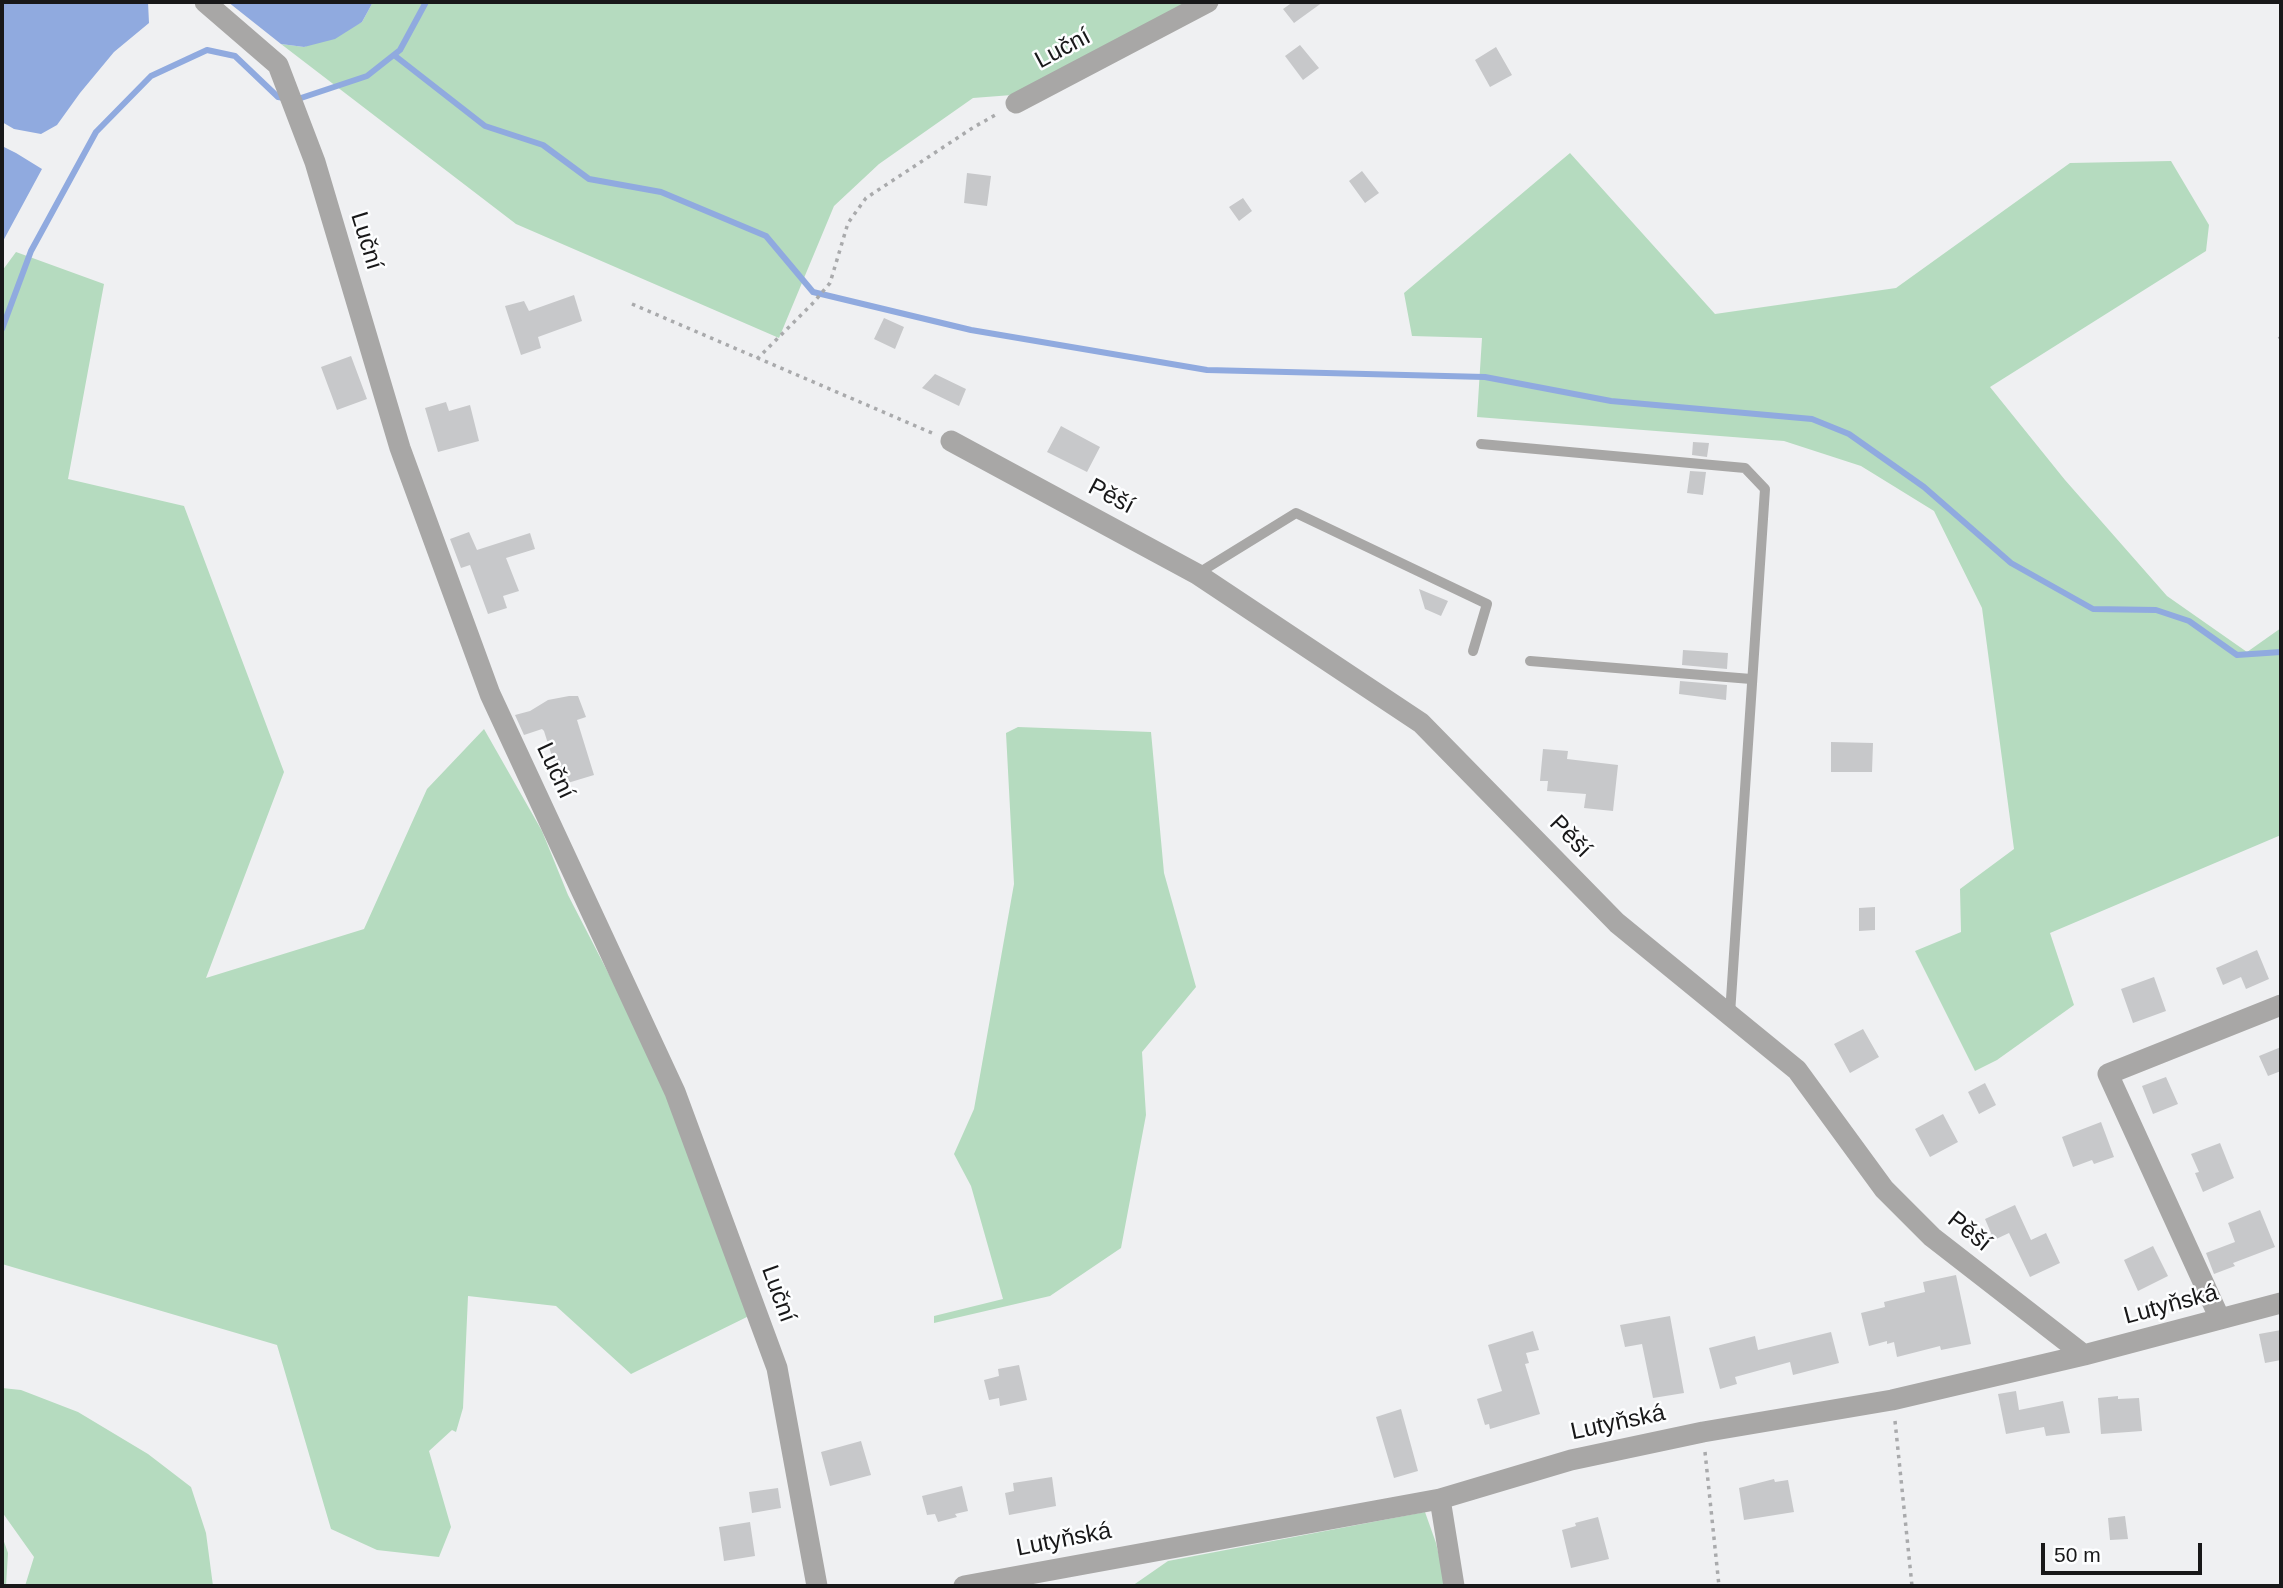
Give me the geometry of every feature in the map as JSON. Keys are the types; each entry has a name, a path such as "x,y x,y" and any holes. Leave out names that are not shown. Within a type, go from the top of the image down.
{"street":[{"name":"Luční","path":"205,2 278,65 315,162 400,448 490,694 674,1092 777,1368 817,1586"},
{"name":"Luční","path":"1016,103 1208,2"},
{"name":"Pěší","path":"951,441 1197,573 1421,723 1617,923 1797,1070 1884,1189 1932,1237 2084,1355"},
{"path":"2220,1319 2108,1074 2281,1005"},
{"name":"Lutyňská","path":"964,1586 1440,1499 1571,1460 1703,1432 1892,1400 2084,1355 2281,1303"},
{"path":"1440,1499 1454,1586"}],"lane":[{"path":"1481,444 1745,468 1765,489 1730,1016"},
{"path":"1197,573 1296,513 1487,604 1473,651"},
{"path":"1530,661 1751,678"}],"path":[{"path":"757,359 830,283 848,223 866,198 974,127 1016,103"},
{"path":"632,304 951,441"},
{"path":"1892,1400 1912,1586"},
{"path":"1703,1432 1719,1586"}],"green space":[{"path":"373,2 1209,2 1025,94 973,98 879,164 834,206 779,338 516,224 281,44 304,47 362,22"},
{"path":"1570,153 1715,314 1896,288 2070,163 2171,161 2209,225 2206,251 1990,387 2065,480 2167,596 2247,652 2281,628 2281,835 2050,933 2074,1005 1997,1060 1975,1071 1915,951 1961,932 1960,889 2014,849 1982,608 1934,511 1861,466 1784,441 1477,417 1482,338 1412,336 1404,293"},
{"path":"16,252 104,284 68,479 184,506 284,772 206,978 364,929 427,789 484,729 542,831 568,895 661,1075 753,1314 631,1374 556,1306 468,1296 463,1408 456,1432 452,1430 429,1451 451,1527 439,1557 377,1550 331,1529 277,1345 2,1264 2,271"},
{"path":"1018,727 1151,732 1164,873 1196,987 1142,1052 1146,1115 1121,1248 1050,1296 934,1323 934,1316 1003,1299 971,1186 954,1154 974,1109 1014,884 1006,733"},
{"path":"2,1388 21,1390 78,1412 148,1454 191,1487 206,1533 213,1586 25,1586 34,1557 2,1512"},
{"path":"1425,1512 1436,1543 1446,1586 1132,1586 1168,1561"},
{"path":"2,1536 8,1553 6,1586 2,1586"}],"water":[{"path":"2,2 148,2 149,23 114,52 57,125 41,134 14,129 2,122"},
{"path":"228,2 373,2 362,22 335,39 304,47 281,44"},
{"path":"2,146 42,169 2,243"}],"building":[{"path":"1293,2 1323,2 1294,23 1283,9"},
{"path":"1300,45 1319,68 1303,80 1285,56"},
{"path":"1496,47 1512,75 1490,87 1475,60"},
{"path":"1362,171 1379,193 1365,203 1349,181"},
{"path":"967,173 991,176 987,206 964,203"},
{"path":"1243,198 1252,211 1239,221 1229,207"},
{"path":"574,295 582,321 538,337 541,348 521,355 505,306 524,301 529,311"},
{"path":"884,318 904,327 895,349 874,339"},
{"path":"351,356 367,399 337,410 321,367"},
{"path":"935,374 966,389 959,406 922,388"},
{"path":"446,402 449,411 470,405 479,441 438,452 425,408"},
{"path":"1061,426 1100,447 1087,472 1047,452"},
{"path":"1693,442 1709,443 1707,457 1692,455"},
{"path":"1690,471 1706,472 1703,495 1687,493"},
{"path":"469,532 477,550 530,533 535,549 506,558 519,591 503,596 507,608 488,614 470,565 461,568 450,539"},
{"path":"1419,589 1448,601 1441,616 1425,609"},
{"path":"1683,650 1728,653 1727,669 1682,665"},
{"path":"1680,681 1727,685 1726,700 1679,694"},
{"path":"578,696 586,717 577,720 594,775 561,785 544,731 542,729 524,735 515,715 530,711 548,700"},
{"path":"1831,742 1873,743 1872,772 1831,772"},
{"path":"1543,749 1568,751 1567,759 1618,765 1613,811 1584,808 1586,794 1547,791 1548,781 1540,781"},
{"path":"1875,907 1875,930 1859,931 1859,908"},
{"path":"2257,950 2269,979 2246,989 2241,977 2223,985 2216,968"},
{"path":"2154,977 2166,1011 2133,1023 2121,989"},
{"path":"1863,1029 1879,1057 1850,1073 1834,1044"},
{"path":"2281,1047 2281,1071 2268,1076 2259,1056"},
{"path":"2166,1077 2178,1104 2153,1114 2142,1086"},
{"path":"1985,1083 1996,1105 1979,1114 1968,1092"},
{"path":"1943,1114 1958,1142 1930,1157 1915,1129"},
{"path":"2101,1122 2114,1157 2094,1164 2092,1160 2073,1167 2062,1137"},
{"path":"2220,1143 2234,1178 2203,1192 2195,1173 2199,1172 2191,1154"},
{"path":"2015,1205 2031,1240 2046,1233 2060,1263 2030,1277 2009,1233 1994,1240 1985,1219"},
{"path":"2260,1210 2275,1247 2233,1263 2235,1266 2214,1274 2206,1253 2235,1242 2228,1223"},
{"path":"2153,1246 2168,1276 2138,1291 2124,1260"},
{"path":"1956,1275 1971,1344 1941,1350 1940,1346 1897,1357 1894,1342 1869,1346 1861,1313 1885,1307 1884,1302 1925,1292 1923,1282"},
{"path":"1670,1316 1684,1393 1653,1398 1642,1344 1625,1347 1620,1325"},
{"path":"2281,1330 2281,1360 2265,1363 2259,1334"},
{"path":"1533,1331 1539,1350 1526,1353 1529,1363 1525,1364 1540,1414 1490,1429 1489,1424 1485,1425 1477,1399 1502,1391 1488,1345"},
{"path":"1831,1332 1839,1363 1793,1375 1790,1362 1735,1377 1737,1384 1720,1389 1709,1348 1755,1336 1758,1350"},
{"path":"1019,1365 1027,1400 1000,1406 999,1398 989,1400 984,1380 999,1376 998,1369"},
{"path":"2016,1391 2019,1410 2063,1401 2070,1433 2046,1436 2044,1427 2006,1434 1998,1394"},
{"path":"2118,1396 2118,1399 2139,1398 2142,1431 2101,1434 2098,1398"},
{"path":"1401,1409 1418,1471 1394,1478 1376,1417"},
{"path":"861,1441 871,1475 830,1486 821,1452"},
{"path":"1052,1477 1056,1506 1009,1515 1005,1493 1014,1491 1013,1483"},
{"path":"1774,1479 1775,1482 1788,1480 1794,1512 1744,1520 1739,1488"},
{"path":"962,1486 968,1511 938,1522 935,1514 927,1515 922,1496"},
{"path":"778,1488 781,1508 752,1513 749,1492"},
{"path":"2125,1516 2128,1539 2110,1540 2108,1518"},
{"path":"1598,1517 1609,1559 1571,1568 1562,1530 1576,1526 1575,1523"},
{"path":"750,1522 755,1556 724,1561 719,1527"}],"waterway":[{"path":"295,100 367,76 400,50 426,2"},
{"path":"2,329 31,251 96,132 151,76 207,50 235,56 278,97 284,98"},
{"path":"394,55 485,126 543,145 589,179 661,192 766,236 813,292 971,330 1207,370 1485,377 1611,401 1812,419 1849,434 1924,487 2011,563 2093,609 2156,610 2189,621 2237,655 2281,652"}]}
